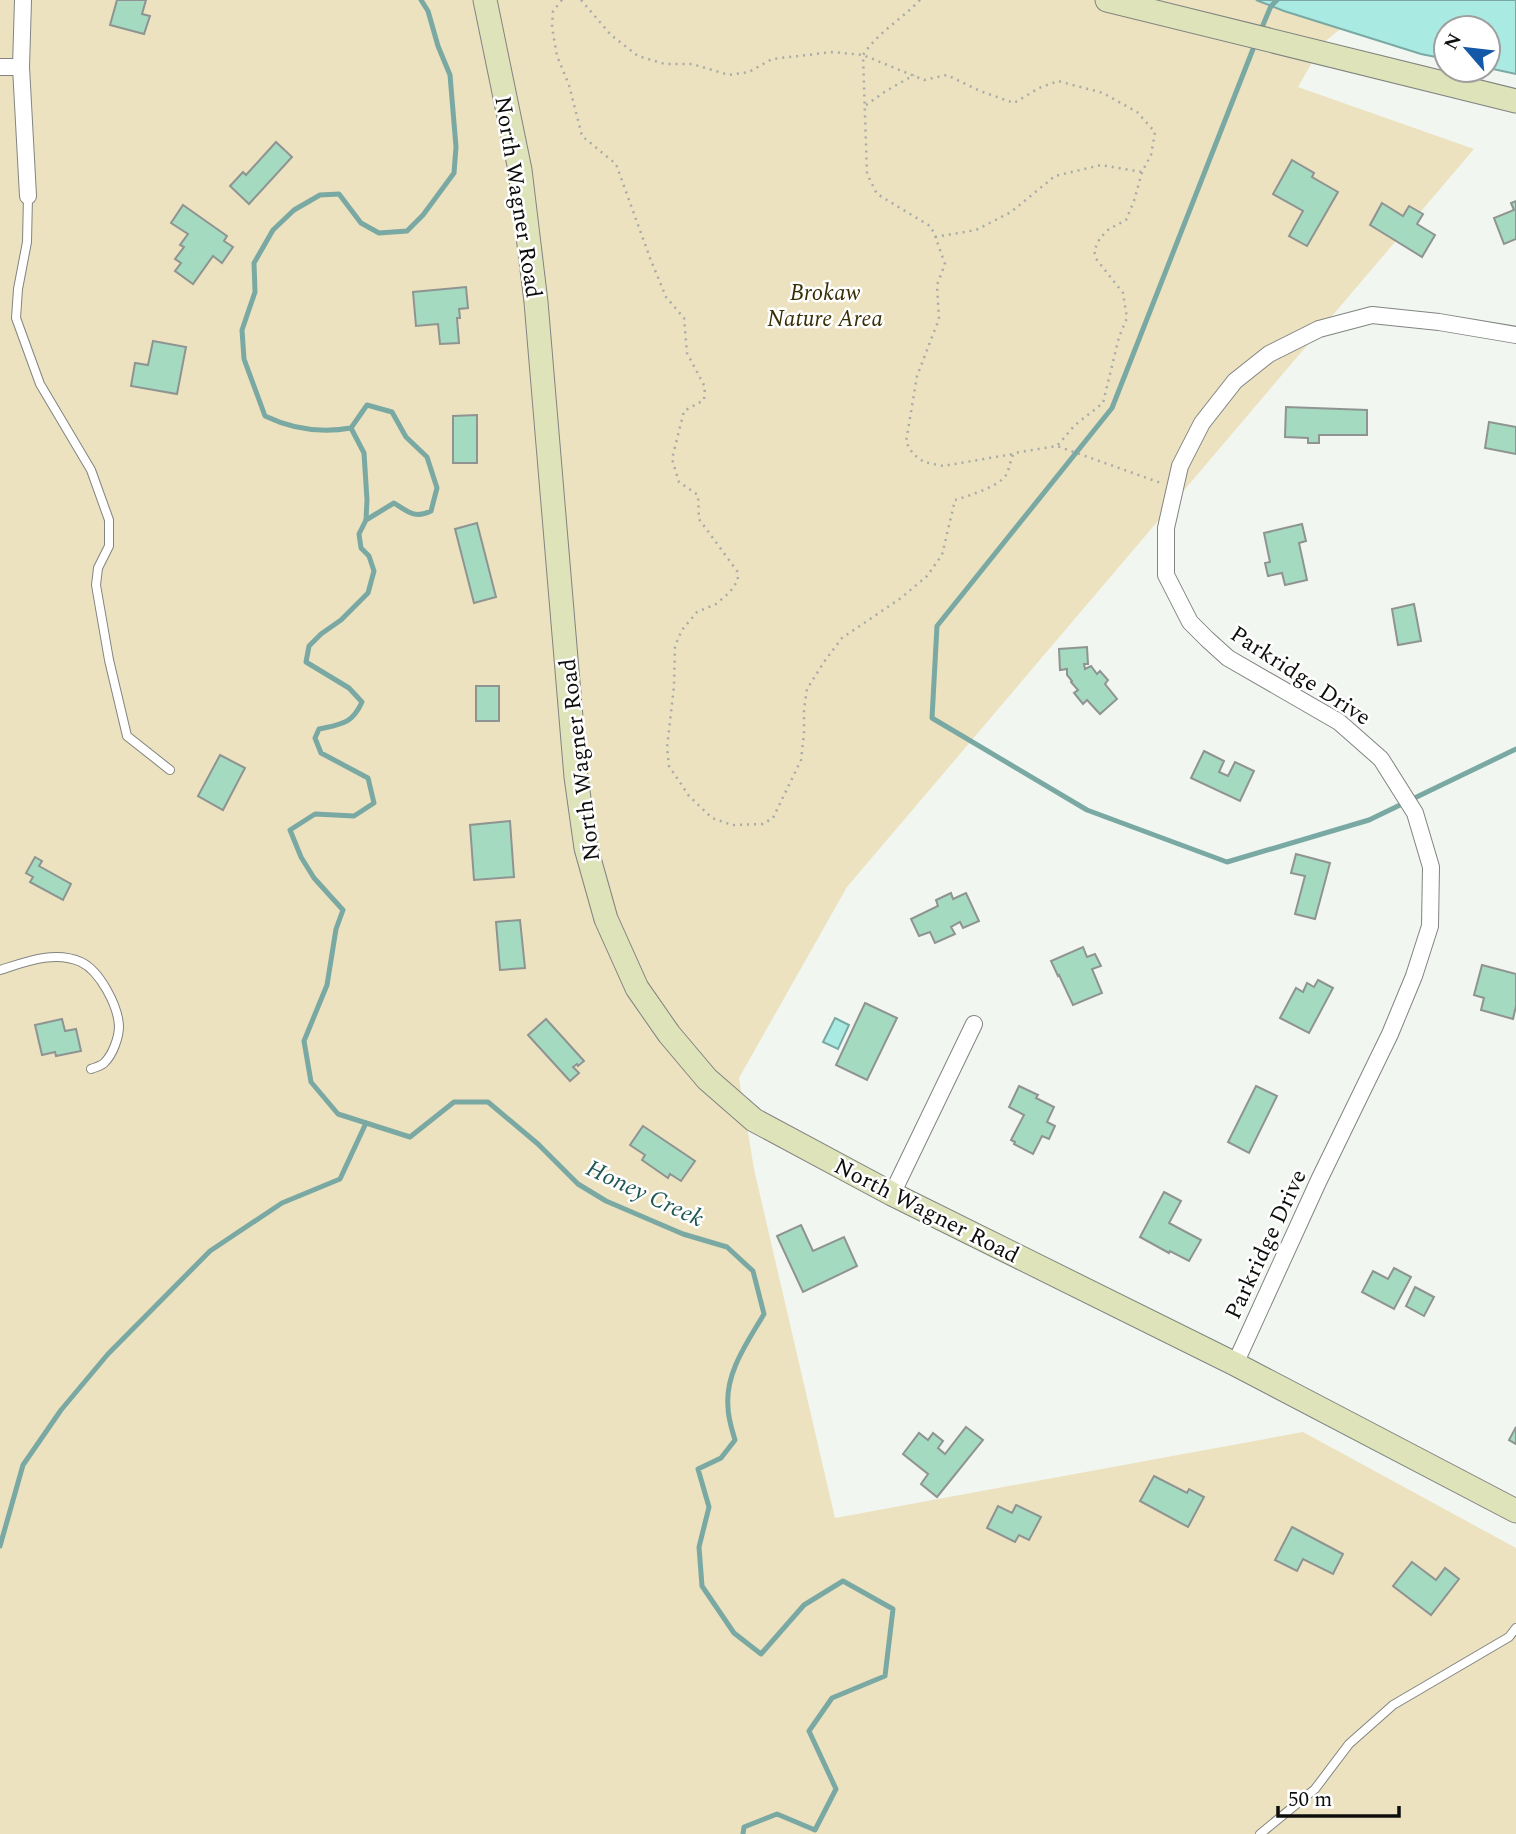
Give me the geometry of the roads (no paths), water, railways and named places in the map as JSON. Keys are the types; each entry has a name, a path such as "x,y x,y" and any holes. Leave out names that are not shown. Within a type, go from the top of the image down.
{"street":[{"path":"23,0 20,67 28,196"},
{"name":"North Wagner Road","path":"485,0 520,170 536,302 576,777 586,848 606,919 637,988 669,1034 707,1079 754,1120 892,1194 1235,1364 1516,1511"},
{"path":"1107,0 1516,101"},
{"path":"0,67 20,67"},
{"name":"Parkridge Drive","path":"1235,1364 1390,1034 1414,976 1430,926 1431,867 1415,813 1381,759 1339,722 1228,658 1190,622 1166,575 1166,528 1180,466 1202,423 1235,381 1269,354 1319,329 1372,315 1439,322 1516,335"},
{"path":"892,1194 974,1024"}],"lane":[{"path":"28,196 27,243 18,289 16,318 40,384 91,471 109,520 109,546 98,568 96,585 109,660 127,736 170,770"},
{"path":"0,970 43,958 61,958 81,962 93,971 106,987 119,1027 113,1050 104,1064 91,1069"},
{"path":"1260,1834 1315,1789 1349,1744 1393,1705 1509,1637 1516,1628"}],"water":[{"path":"1256,0 1516,0 1516,74 1502,71 1502,14 1432,14 1432,56"},
{"path":"835,1018 849,1025 838,1049 823,1042"}],"waterway":[{"name":"Honey Creek","path":"421,0 428,11 450,75 456,147 454,173 423,215 407,231 379,233 361,223 339,194 320,195 294,210 273,230 254,263 255,292 242,330 244,359 265,416 296,427 329,430 351,428 367,405 392,412 406,437 427,457 437,488 431,511 416,514 394,503 366,520 359,534 361,548 369,556 374,571 368,593 309,646 306,662 349,688 362,702 350,719 319,729 315,738 321,753 368,778 374,803 354,816 315,814 290,830 301,857 314,878 343,910 336,929 327,985 304,1041 311,1082 338,1114 410,1137 454,1102 488,1102 538,1144 578,1184 606,1201 683,1234 727,1247 753,1271 764,1314 744,1347 730,1382 728,1411 735,1440 721,1458 698,1469 709,1507 699,1547 702,1586 734,1633 761,1654 804,1605 843,1581 893,1609 885,1676 832,1698 809,1731 836,1789 815,1830 777,1814 744,1827 743,1834"},
{"path":"1260,32 1271,6 1277,0"},
{"path":"1255,44 1112,408 937,626 932,718 1087,810 1227,862 1369,820 1516,749"},
{"path":"351,428 364,453 366,520"},
{"path":"0,1546 23,1465 61,1410 108,1354 210,1251 282,1203 340,1179 366,1123"}],"park label":[{"name":"Brokaw Nature Area","path":"825,305"}]}
